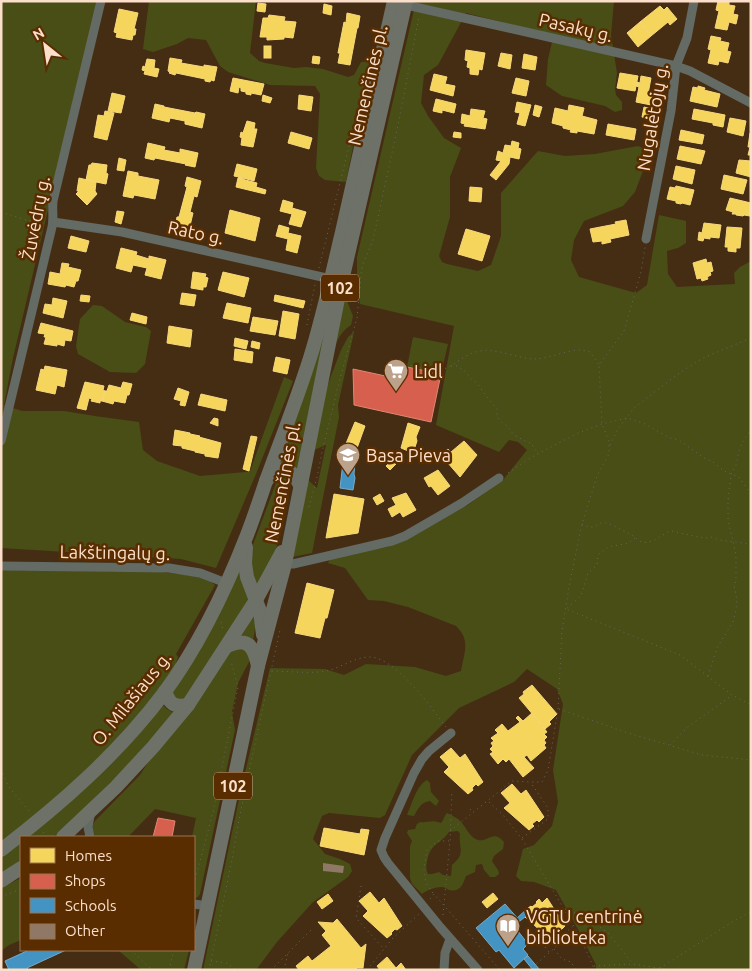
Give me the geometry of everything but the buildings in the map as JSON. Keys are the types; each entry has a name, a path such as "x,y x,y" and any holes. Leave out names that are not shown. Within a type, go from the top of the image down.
{"main road":[{"name":"Nemenčinės pl.","path":"247,536 310,356 331,279 397,2"},
{"name":"Nemenčinės pl.","path":"194,970 201,905 264,668 264,640 285,564 397,2"},
{"path":"266,481 276,471 284,469 290,470 295,475 300,485"},
{"path":"63,836 116,787 188,705 256,600 276,565 290,533"},
{"name":"O. Milašiaus g.","path":"1,850 79,786 111,755 165,691 202,633 247,536"},
{"name":"102","path":"247,536 245,563 247,577 260,611 264,640"},
{"path":"227,646 235,642 246,644 255,653 264,668"},
{"path":"165,691 172,704 179,706 188,705"},
{"path":"1,881 20,869"}],"street":[{"name":"Žuvėdrų g.","path":"1,441 53,225 53,201 101,1"},
{"name":"Nugalėtojų g.","path":"646,239 672,111 676,66 686,38 694,1"},
{"name":"Pasakų g.","path":"397,2 676,66 690,71 751,104"},
{"name":"Rato g.","path":"53,225 122,232 331,279"},
{"path":"285,564 293,564 392,541 405,536 462,503 499,478"},
{"name":"Lakštingalų g.","path":"1,566 168,568 200,573 226,583"},
{"path":"451,733 422,758 381,850 388,863 478,970"},
{"path":"90,836 88,827 91,811"},
{"path":"444,970 445,953 450,939"}],"path":[{"path":"309,506 356,318 362,266 373,240 421,9"},
{"path":"307,329 316,276 354,126"},
{"path":"1,212 38,224 53,225"},
{"path":"599,365 624,331 641,272 646,239"},
{"path":"354,276 356,292 359,298"},
{"path":"609,448 618,429 634,408 678,374 703,358 751,338"},
{"path":"401,363 439,371 450,366 463,356 484,350 533,359 547,358 564,352 580,350 590,352 599,365 602,424 609,441 608,454 597,476 582,524 569,587 562,631 558,709 548,770 542,782 512,781 450,831"},
{"path":"450,366 457,366 466,372 497,409 500,421 514,435 531,443 538,454"},
{"path":"499,478 538,454 578,433 626,418 643,423 670,438 679,440 731,474 739,477 751,492"},
{"path":"708,677 717,648 733,622 736,610 737,600 734,585 736,581 736,555 728,520 728,501 731,474 736,465 742,443 751,430"},
{"path":"582,524 593,527 600,523 608,523 643,542 648,542 668,532 676,531 682,534 751,544"},
{"path":"566,609 581,596 588,573 597,564 598,555 608,547 629,543 635,538"},
{"path":"566,609 680,655 732,695 751,705"},
{"path":"221,620 223,629"},
{"path":"209,970 265,694 264,668 280,628"},
{"path":"195,880 213,812 238,687 227,646"},
{"path":"264,668 317,672 327,671 359,659 377,658 400,672 451,733"},
{"path":"669,746 689,726 732,695"},
{"path":"558,709 628,733 702,755 751,760"},
{"path":"1,769 8,786 46,836"},
{"path":"522,838 548,819 548,808 530,782"},
{"path":"441,928 450,841 452,791"},
{"path":"488,801 503,815 522,838 574,926 594,966 593,970"},
{"path":"470,809 473,813"},
{"path":"434,894 426,883 424,869 427,850 438,841 450,841"},
{"path":"361,886 356,918 384,949"},
{"path":"1,897 20,889"},
{"path":"564,909 585,917 608,933 633,964"},
{"path":"660,968 751,912"},
{"path":"530,970 557,946 554,943 574,926"},
{"path":"271,970 311,930"},
{"path":"545,947 550,952"},
{"path":"554,949 562,959 571,962 576,970"},
{"path":"132,951 152,970"},
{"path":"169,970 174,951"},
{"path":"284,970 288,952"},
{"path":"211,960 226,963 237,970"},
{"path":"594,966 633,964 671,970"}],"green space":[{"path":"1,1 98,1 13,358 4,405 22,411 64,411 139,422 143,450 157,461 200,476 250,471 284,377 293,381 216,568 181,559 1,548"},
{"path":"149,1 256,1 250,53 259,61 265,63 294,68 323,69 348,77 354,75 361,62 370,61 346,182 325,180 319,176 316,168 320,94 315,86 270,85 228,72 220,66 206,40 188,38 153,52 143,49"},
{"path":"416,1 614,1 611,35 617,73 615,89 616,95 622,102 622,110 615,112 605,106 562,96 546,85 548,59 553,38 550,34 466,13 438,65 424,75 421,103 444,138 461,148 450,177 450,217 439,256 442,262 478,271 491,265 501,236 501,193 538,151 565,156 595,154 638,146 645,149 649,155 635,192 623,206 584,221 574,240 571,260 579,277 636,293 647,285 659,215 686,221 686,243 678,248 667,251 668,274 677,287 735,284 734,273 751,261 751,970 596,970 596,965 580,933 556,890 534,882 521,881 516,876 523,849 534,845 552,826 558,802 553,770 563,704 557,689 527,669 514,682 459,708 412,755 385,815 380,818 329,813 322,816 313,839 325,854 350,864 352,871 348,877 312,903 277,942 256,970 203,970 242,785 270,668 325,669 344,675 366,664 415,667 446,676 461,671 465,653 465,642 464,636 456,626 408,607 384,601 368,600 345,568 328,563 331,557 388,547 468,505 503,480 527,450 518,442 509,440 499,452 436,425 454,326 360,304 357,287 357,257"},
{"path":"340,267 297,469 278,466"},
{"path":"345,292 353,316 351,325 341,335 334,348"},
{"path":"93,305 102,306 125,322 146,327 151,331 145,364 136,373 110,372 78,354 76,346 80,319"},
{"path":"354,332 338,405 339,417 312,553 292,557 308,480 317,488 326,445 314,450 323,399 341,350 348,337"},
{"path":"413,337 448,344 441,374 407,367"},
{"path":"281,477 286,478 290,483 275,555 258,587 253,579 251,550 276,483"},
{"path":"239,568 251,598 183,701 176,703 171,693"},
{"path":"1,570 160,572 196,577 210,581 215,585 176,654 178,657 173,672 133,724 69,788 1,843"},
{"path":"254,614 256,621 253,642 241,637"},
{"path":"232,649 247,650 250,660 238,683 232,712 235,730 200,894 195,898 195,836 192,836 196,818 155,809 129,836 95,836 92,827 95,821 140,775 156,750"},
{"path":"162,704 174,713 107,789 68,825 54,836 28,836"},
{"path":"427,780 430,783 431,792 439,801 436,806 430,801 424,803 414,816 407,815 417,791"},
{"path":"447,813 458,819 475,839 482,840 497,836 504,842 503,849 494,856 492,861 499,874 495,877 490,877 482,864 476,865 475,872 466,876 458,889 453,891 439,887 422,894 412,884 410,878 410,846 412,841 407,833 408,830 415,829 420,822 435,821 441,823","holes":["458,831 460,834 461,854 452,865 451,876 443,875 439,872 428,874 427,864 430,851 449,832"]},
{"path":"20,842 20,862 1,875 1,856"},
{"path":"20,878 20,940 1,951 1,888"},
{"path":"119,951 189,951 184,970 141,970"}],"place":[{"name":"Lidl","path":"396,392"},
{"name":"Basa Pieva","path":"348,476"},
{"name":"VGTU centrinė biblioteka","path":"508,947"}]}
